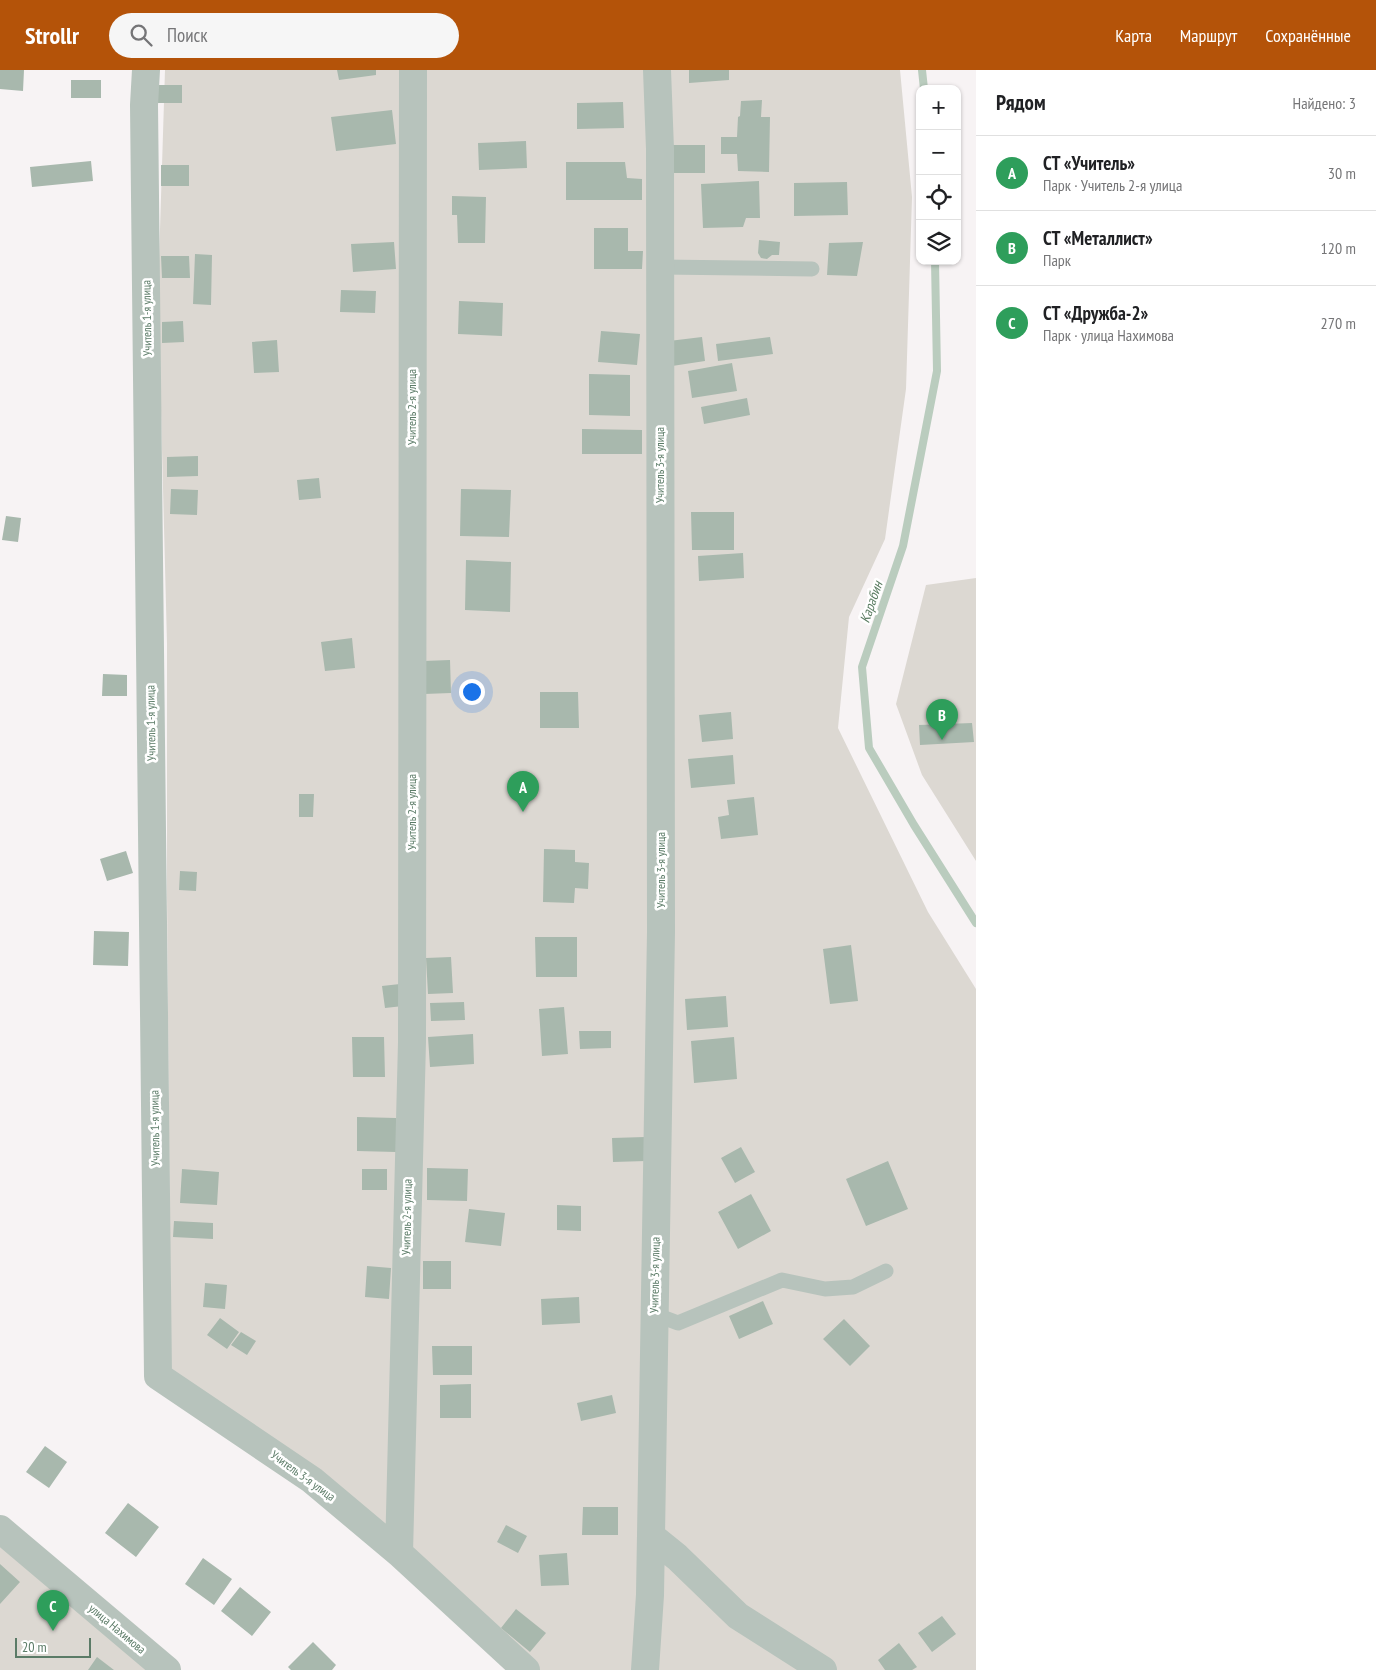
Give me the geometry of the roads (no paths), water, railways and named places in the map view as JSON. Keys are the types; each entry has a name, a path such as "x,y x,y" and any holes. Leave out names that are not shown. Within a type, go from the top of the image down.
{"street":[{"name":"Учитель 1-я улица","path":"146,70 144,105 158,1376"},
{"name":"Учитель 2-я улица","path":"399,1553 412,1042 413,70"},
{"name":"Учитель 3-я улица","path":"645,1670 650,1595 661,932 660,149 657,70"},
{"name":"Учитель 3-я улица","path":"158,1376 312,1480 399,1553 526,1670"},
{"name":"улица Нахимова","path":"0,1529 167,1670"},
{"path":"650,1536 677,1557 738,1616 822,1670"}],"lane":[{"path":"660,267 812,268"},
{"path":"654,1314 678,1323 782,1280 824,1289 853,1287 886,1271"}],"waterway":[{"name":"Карабин","path":"922,70 924,85"},
{"name":"Карабин","path":"935,265 937,371 903,546 862,667 869,748 914,825 976,923"}],"place":[{"name":"СТ «Металлист»","path":"942,740"},
{"name":"СТ «Учитель»","path":"523,812"},
{"name":"СТ «Дружба-2»","path":"53,1631"}]}
